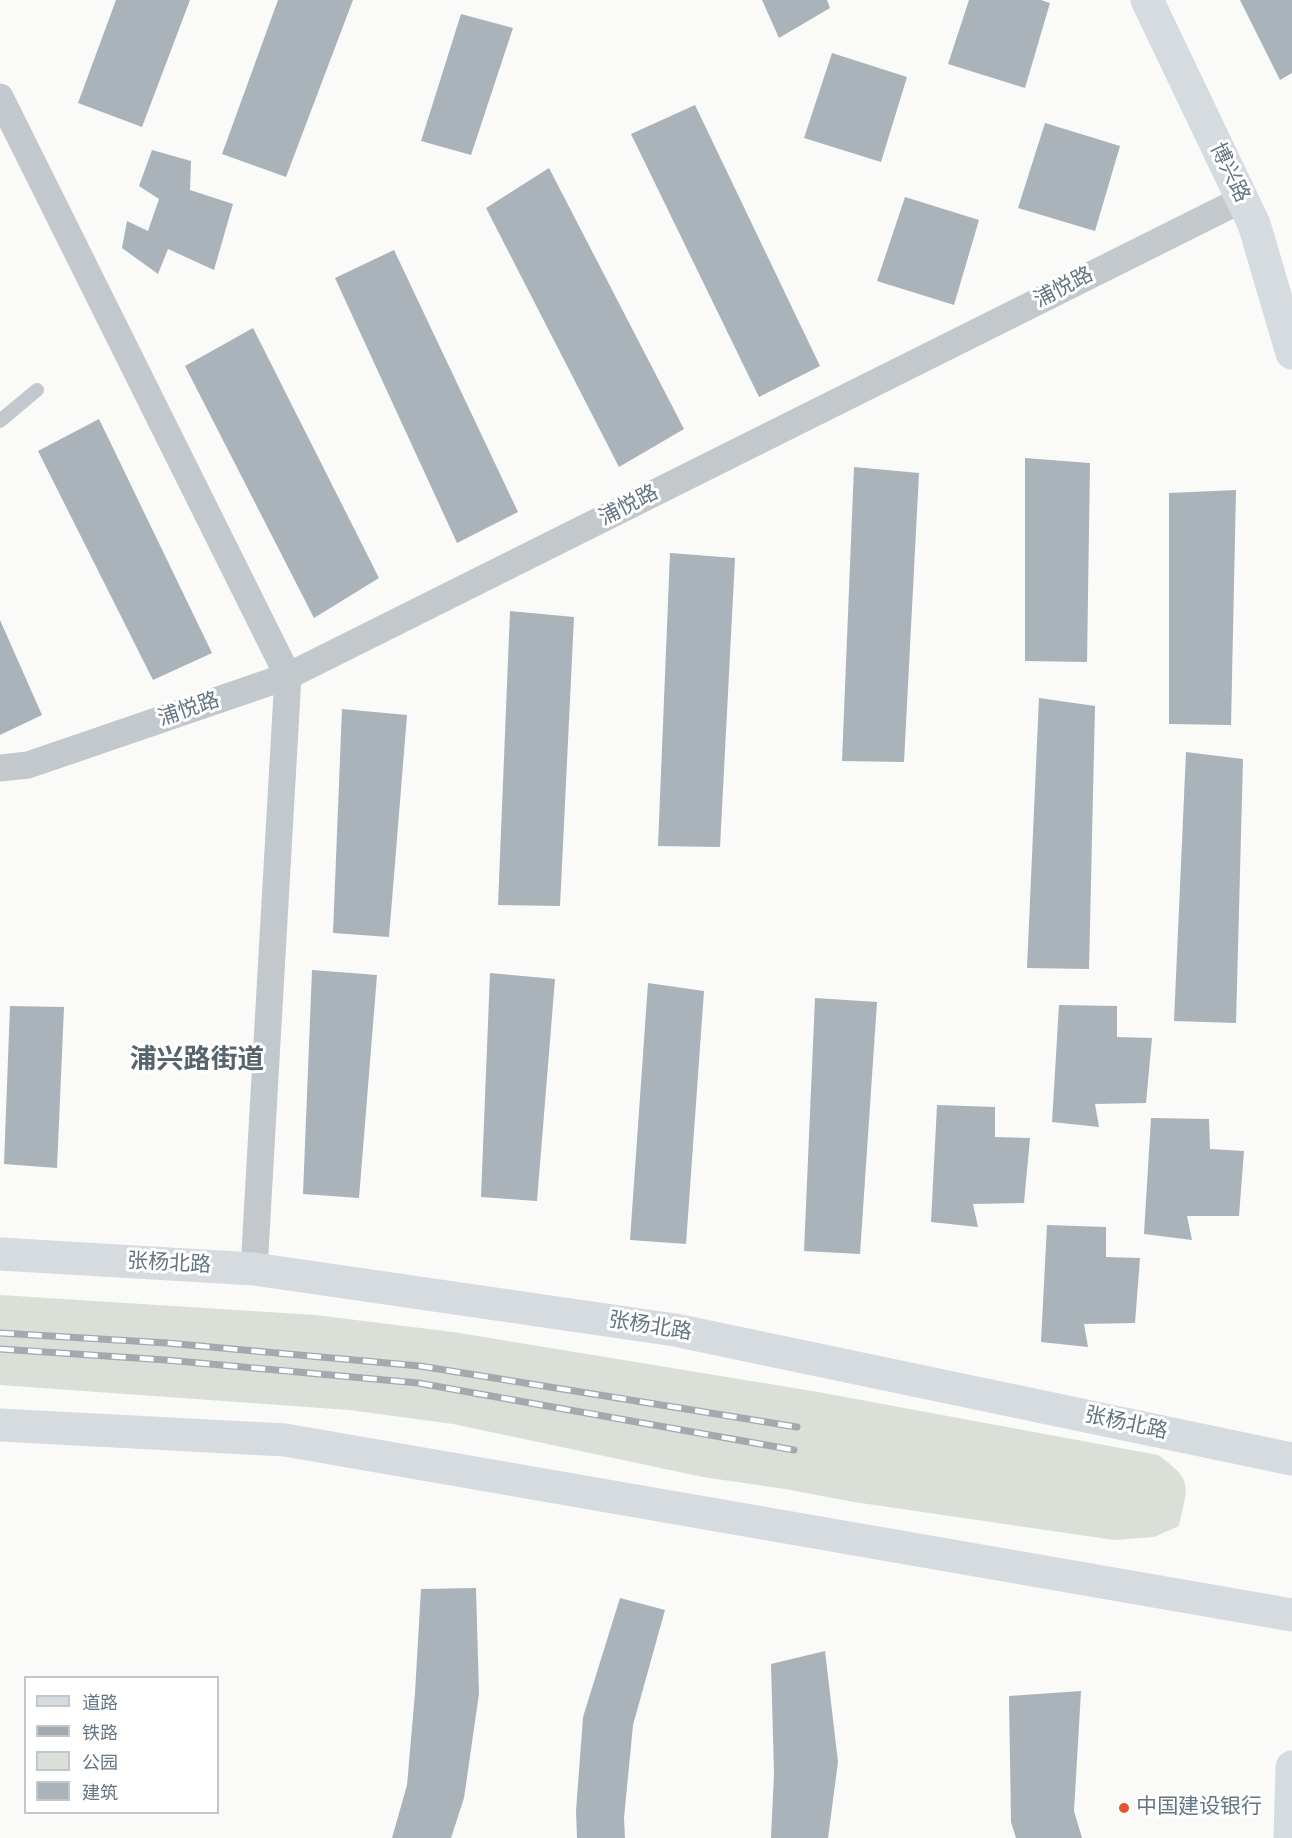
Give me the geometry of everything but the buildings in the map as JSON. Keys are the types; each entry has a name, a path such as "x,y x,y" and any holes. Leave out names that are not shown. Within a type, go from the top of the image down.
{"main road":[{"name":"博兴路","path":"1147,0 1254,224 1292,353"},
{"name":"张杨北路","path":"0,1254 254,1269 675,1330 1292,1459"},
{"path":"0,1425 285,1440 1292,1615"},
{"path":"1290,1838 1292,1767"}],"street":[{"path":"0,97 288,676 254,1269"},
{"name":"浦悦路","path":"0,768 28,765 288,676 1241,200"}],"lane":[{"path":"0,421 37,390"}],"green space":[{"path":"0,1295 315,1315 453,1332 818,1392 1158,1455 1183,1478 1185,1501 1179,1526 1154,1537 1114,1540 854,1502 703,1477 453,1424 349,1410 0,1385"}],"railway":[{"path":"0,1333 167,1343 420,1366 797,1427"},
{"path":"0,1349 166,1360 418,1383 794,1450"}],"place":[{"name":"中国建设银行","path":"1124,1808"}],"district":[{"name":"浦兴路街道","path":"197,1061"}]}
